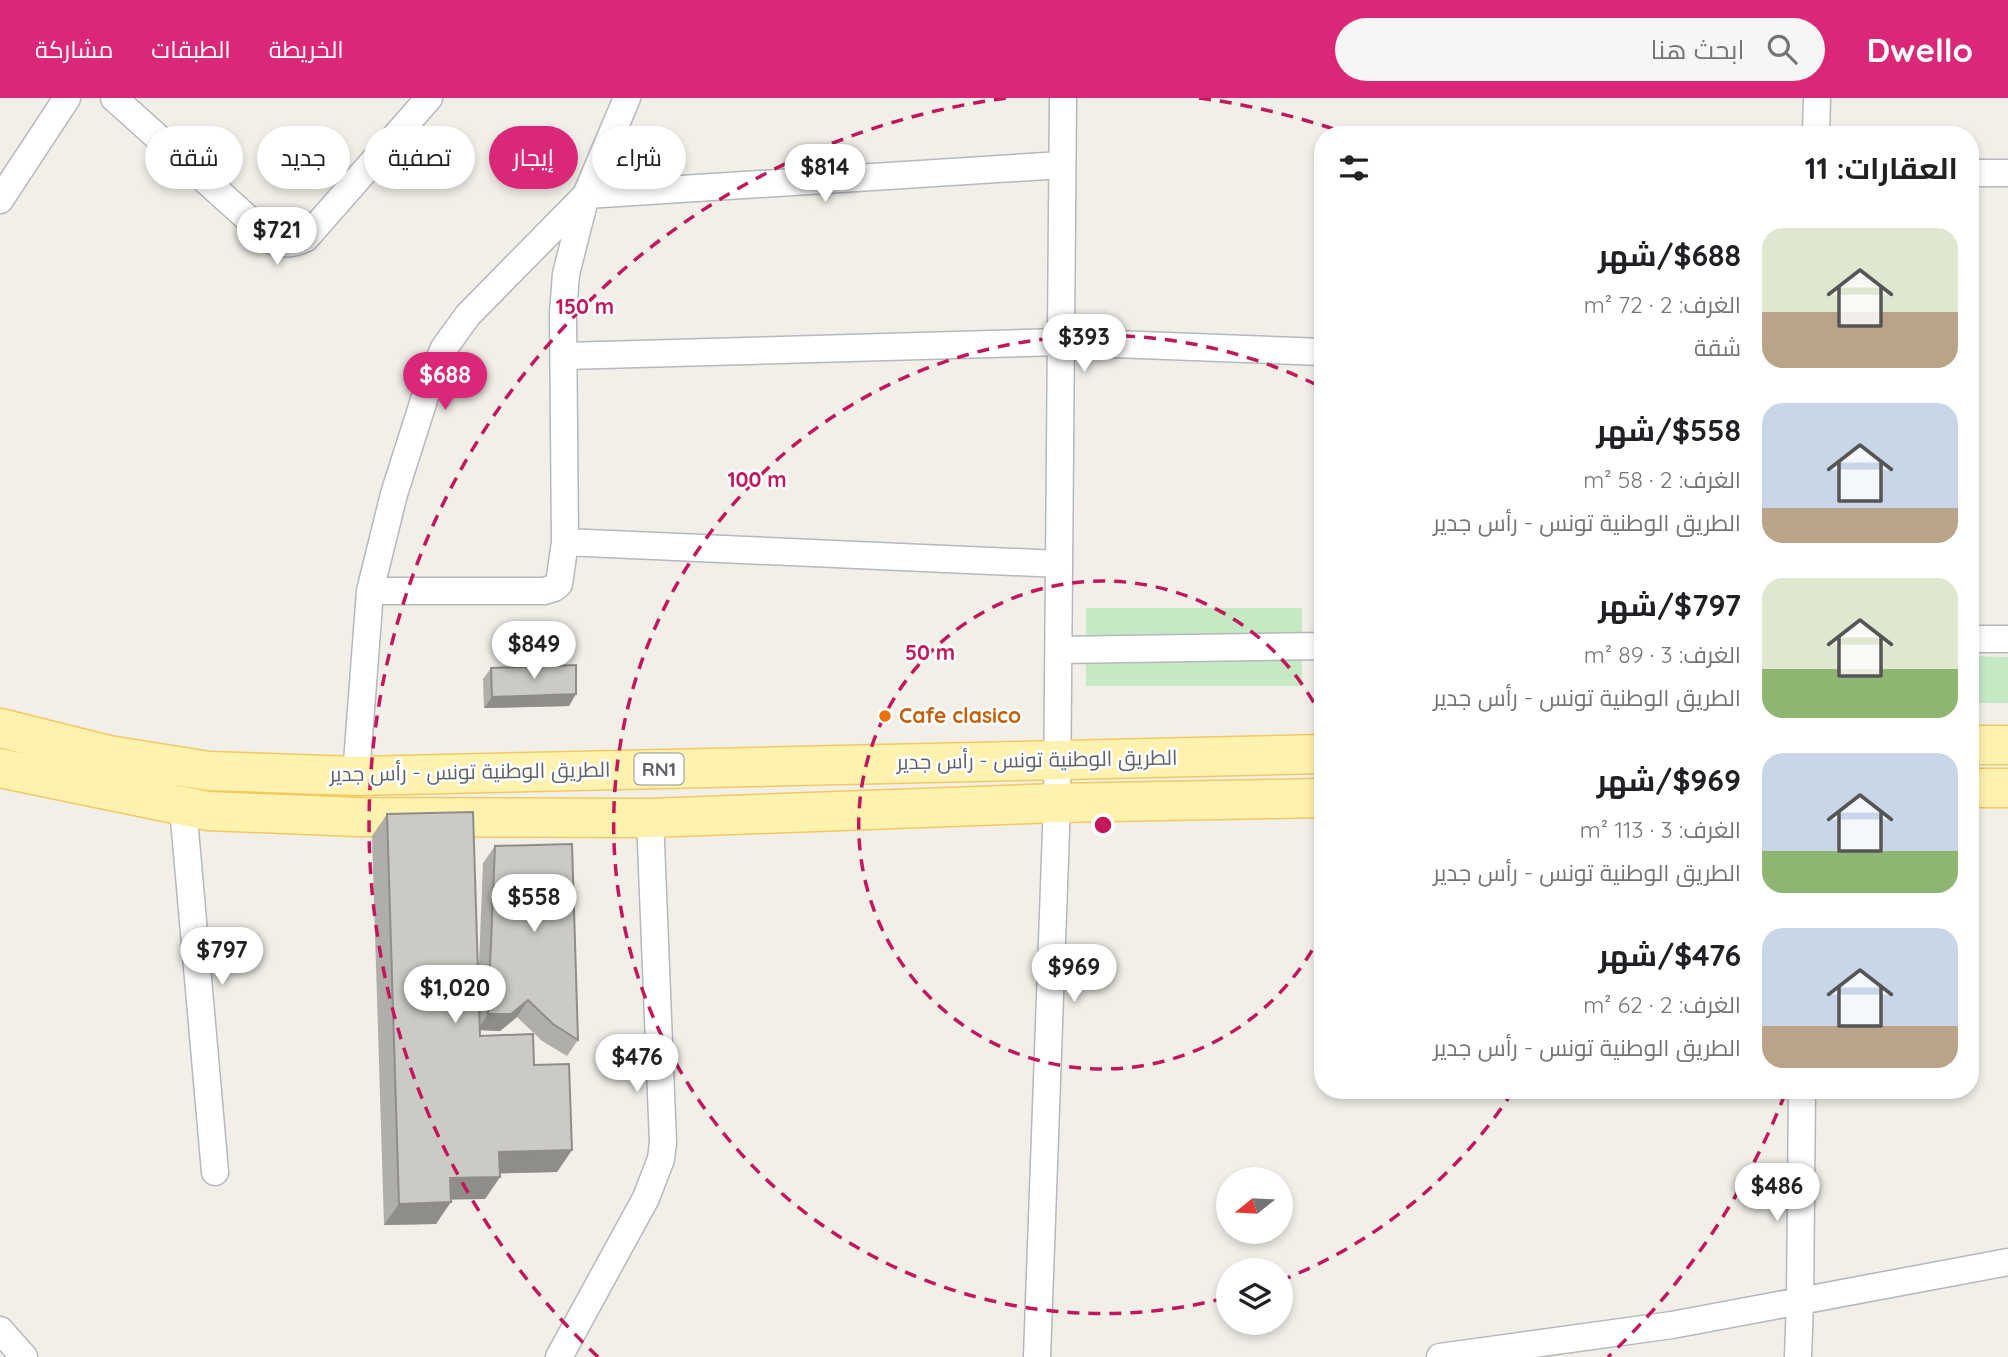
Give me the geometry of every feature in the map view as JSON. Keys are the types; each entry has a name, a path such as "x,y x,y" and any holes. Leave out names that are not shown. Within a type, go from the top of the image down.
{"main road":[{"name":"الطريق الوطنية تونس - رأس جدير","path":"0,727 108,755 209,771 356,776 1314,754"},
{"path":"1979,745 2008,745"},
{"name":"الطريق الوطنية تونس - رأس جدير","path":"0,768 195,809 357,817 650,818 1058,803 1314,798"},
{"path":"195,809 209,771"},
{"path":"1979,788 2008,788"}],"street":[{"path":"0,200 67,98"},
{"path":"114,98 272,241 284,244 295,243 306,237 429,98"},
{"path":"370,591 549,591 559,584 565,542 563,313 566,274 586,195 627,98"},
{"path":"1037,1357 1058,803 1063,98"},
{"path":"1816,126 1817,98"},
{"path":"356,776 370,591 394,494 431,378 444,348 468,315 586,195 1062,165"},
{"path":"1979,173 2008,173"},
{"path":"565,356 1061,342 1314,352"},
{"path":"565,542 1059,564"},
{"path":"1979,639 2008,639"},
{"path":"1060,650 1314,646"},
{"path":"195,809 215,1172"},
{"path":"559,1357 646,1198 661,1159 663,1143 650,818"},
{"path":"1798,1357 1802,1099"},
{"path":"1440,1357 1672,1325 2008,1262"},
{"path":"0,1329 24,1357"}],"green space":[{"path":"1086,608 1302,608 1302,686 1086,686"},
{"path":"1979,656 2008,657 2008,703 1979,703"}],"building":[{"path":"576,665 576,694 492,697 491,668"},
{"path":"473,812 480,1036 533,1034 534,1065 569,1064 572,1150 499,1152 500,1177 450,1178 451,1202 399,1204 387,814"},
{"path":"572,844 578,1040 553,1024 528,1000 511,1014 488,1014 495,846"}],"place":[{"name":"Cafe clasico","path":"885,716"}]}
